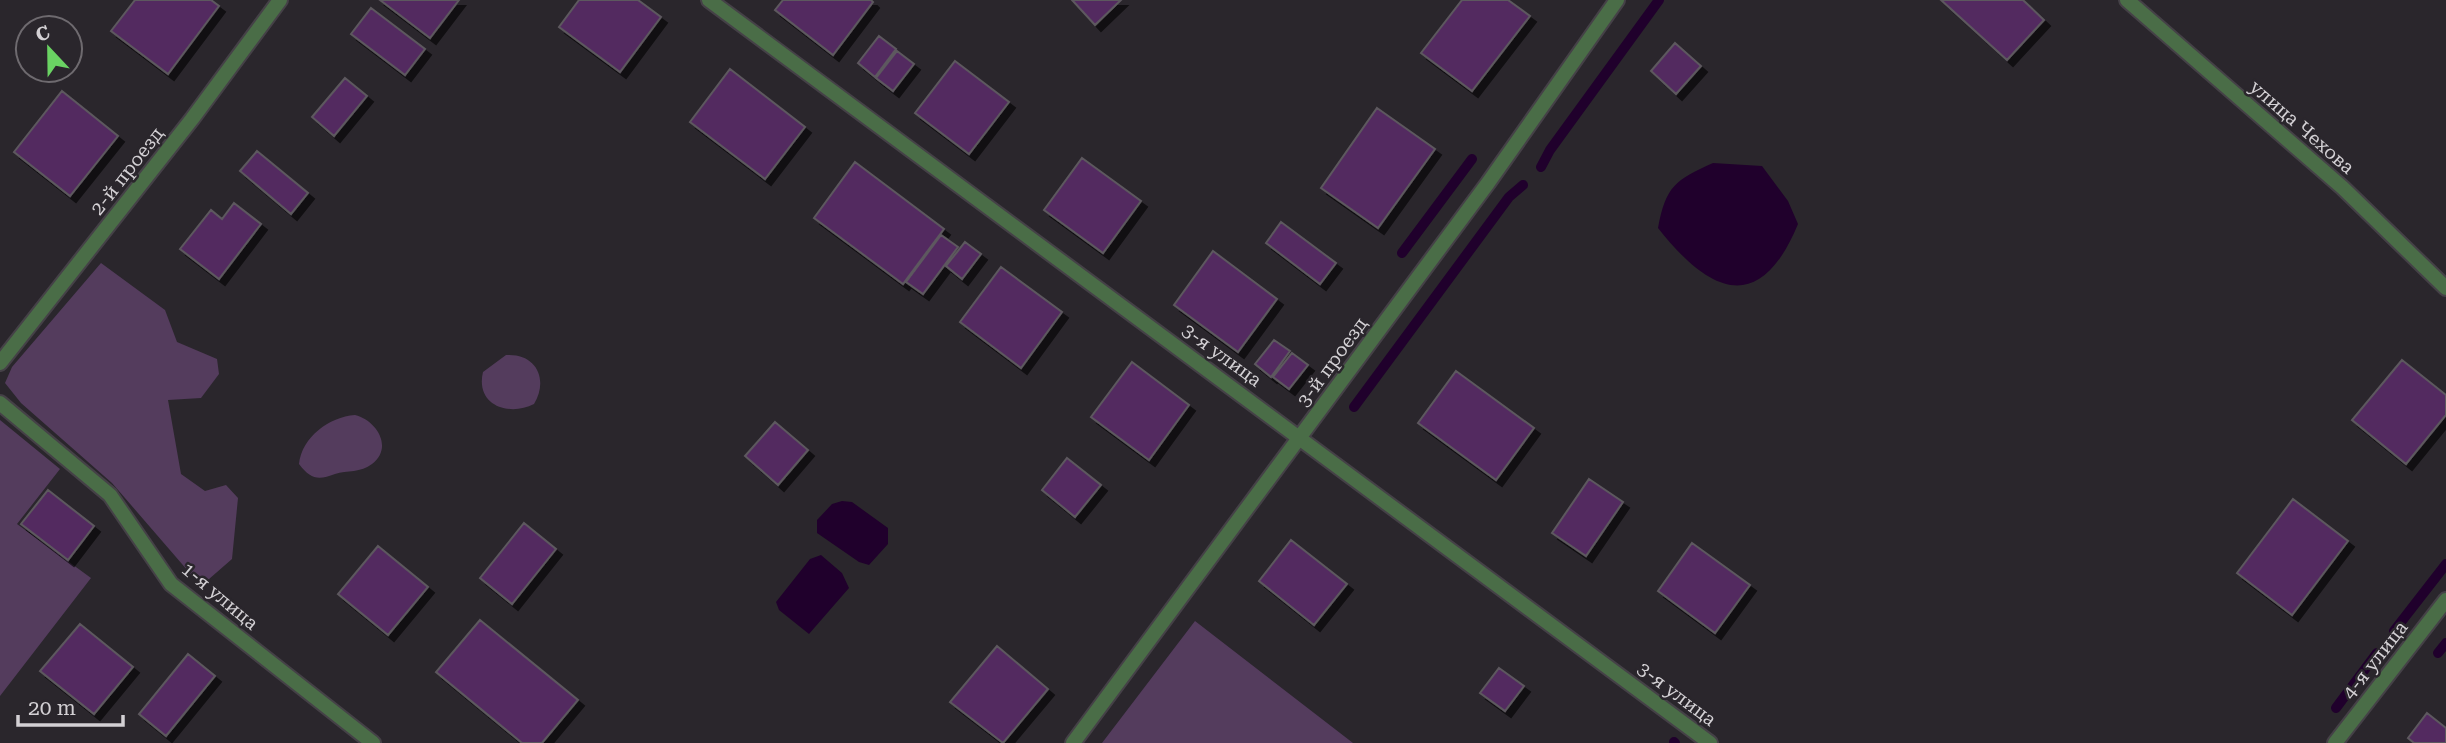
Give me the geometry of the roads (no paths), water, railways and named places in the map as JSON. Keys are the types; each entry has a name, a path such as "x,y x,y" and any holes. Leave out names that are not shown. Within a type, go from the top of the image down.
{"street":[{"name":"2-й проезд","path":"0,363 192,119 280,0"},
{"name":"3-я улица","path":"709,0 1710,743"},
{"name":"3-й проезд","path":"1073,743 1488,183 1617,0"},
{"name":"улица Чехова","path":"2127,0 2343,188 2446,288"},
{"name":"1-я улица","path":"0,403 110,495 171,584 373,743"},
{"name":"4-я улица","path":"2334,743 2446,600"}],"waterway":[{"path":"1541,167 1550,150 1659,0"},
{"path":"1402,253 1472,159"},
{"path":"1354,407 1509,197 1523,185"},
{"path":"2394,631 2446,564"},
{"path":"2438,653 2446,643"},
{"path":"2336,708 2377,653"}]}
